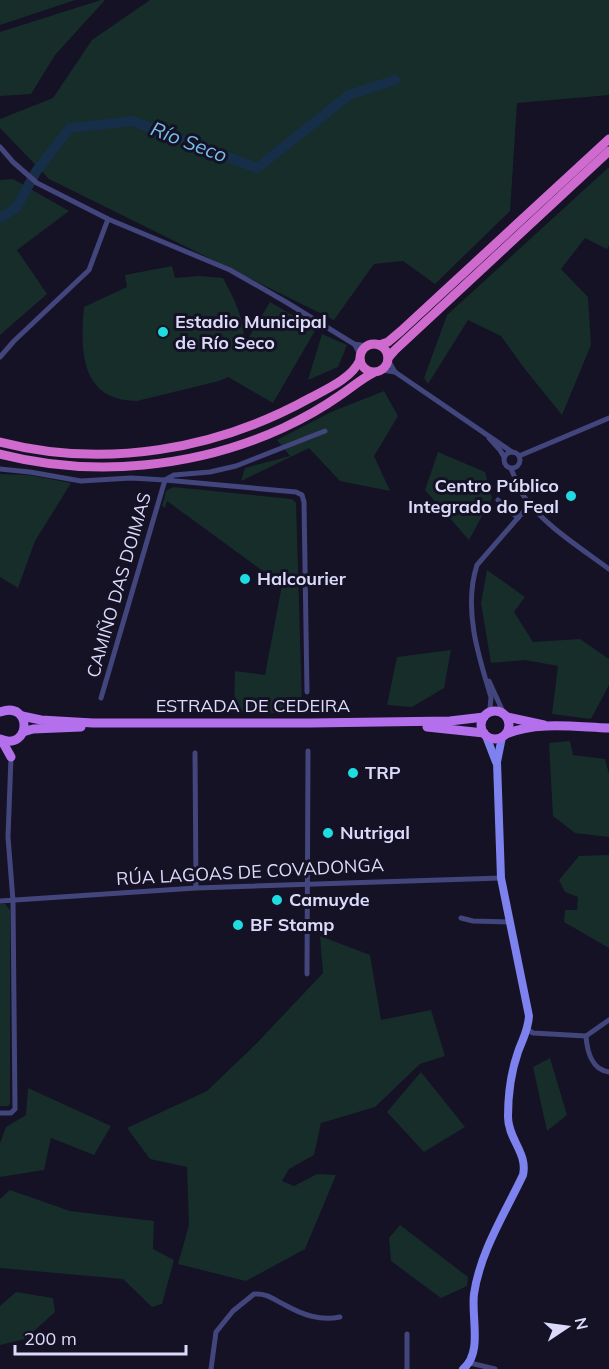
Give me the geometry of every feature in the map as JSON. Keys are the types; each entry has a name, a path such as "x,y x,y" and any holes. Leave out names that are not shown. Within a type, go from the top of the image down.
{"highway":[{"path":"0,442 45,451 83,454 132,453 190,445 232,433 291,409 326,390 352,372 367,346 388,342 401,331 609,139"},
{"path":"0,454 33,462 83,466 149,465 217,452 282,428 338,398 377,371 395,350 609,151"},
{"path":"379,345 386,350 388,359"},
{"path":"360,357 366,370 377,371"}],"main road":[{"name":"ESTRADA DE CEDEIRA","path":"0,712 15,711 22,716 41,720 93,723 450,722 485,716"},
{"path":"463,1369 470,1363 474,1339 474,1296 477,1280 490,1243 526,1165 510,1132 508,1119 515,1066 518,1052 528,1030 529,1016 501,878 496,762 481,726 485,716 495,711 505,716 549,726"},
{"path":"1,740 9,742 15,740 23,732 22,716"},
{"path":"496,762 509,726 505,716"},
{"name":"ESTRADA DE CEDEIRA","path":"23,732 33,729 107,726 436,728 485,734"},
{"path":"485,734 493,739 516,730 549,726 609,728"},
{"path":"1,740 11,757"},
{"path":"11,757 15,740"}],"street":[{"path":"0,147 37,183 108,219 230,270 354,344 367,346"},
{"path":"0,357 89,270 108,219"},
{"path":"354,344 360,357"},
{"path":"388,359 395,372 519,456"},
{"path":"377,371 395,372"},
{"path":"519,456 607,418"},
{"path":"479,429 500,450 504,457 504,464 511,469 521,494 530,504 561,533 609,569"},
{"path":"165,480 174,475 210,472 236,466 325,431"},
{"path":"504,457 512,452"},
{"path":"511,469 519,466 519,456"},
{"path":"0,469 81,481 131,478 165,480 296,492 302,495 304,502 307,692"},
{"name":"CAMIÑO DAS DOIMAS","path":"101,698 165,480"},
{"path":"498,500 518,518"},
{"path":"485,716 491,698 472,624 474,575 477,565 530,504"},
{"path":"482,666 505,716"},
{"path":"307,974 308,751"},
{"path":"195,753 196,888"},
{"path":"0,1113 10,1113 15,1109 13,901 8,837 11,757"},
{"name":"RÚA LAGOAS DE COVADONGA","path":"0,901 196,888 501,878"},
{"path":"461,918 474,921 509,922"},
{"path":"528,1030 533,1033 586,1036 609,1020"},
{"path":"586,1036 591,1058 596,1067 609,1072"},
{"path":"211,1369 216,1332 233,1311 254,1294 269,1295 285,1305 324,1320 340,1317"},
{"path":"407,1334 407,1369"},
{"path":"470,1363 495,1369"}],"green space":[{"path":"0,0 75,0 0,25"},
{"path":"105,0 55,55 31,94 0,96 0,32"},
{"path":"150,0 609,0 609,95 517,103 510,211 435,284 403,261 374,264 334,320 49,179 0,128 0,119 53,98 92,40"},
{"path":"609,167 609,246 607,249 585,238 561,269 588,297 591,345 562,415 501,336 468,320 428,384 424,378 447,315"},
{"path":"13,179 69,211 17,250 47,294 0,335 0,180"},
{"name":"Estadio Municipal de Río Seco","path":"172,266 175,278 200,276 223,278 241,318 244,345 270,302 316,329 273,403 228,377 137,401 118,399 104,392 94,383 84,356 84,307 127,287 125,275"},
{"path":"322,334 347,345 338,367 308,380"},
{"path":"384,391 398,416 374,456 390,491 340,481 309,448 241,481 245,468 290,456 277,440 331,412"},
{"path":"438,452 485,472 492,498 469,540 425,490"},
{"path":"0,474 29,475 71,483 35,541 18,588 0,577"},
{"path":"173,487 292,499 296,503 302,705 294,713 234,713 235,671 265,675 282,585 167,501 165,508 162,506 166,491"},
{"path":"487,570 525,597 514,612 533,642 580,639 609,659 609,685 591,719 552,714 558,666 525,660 491,663 481,603"},
{"path":"451,650 444,688 412,707 387,705 397,657"},
{"path":"570,741 573,755 605,759 609,774 609,837 575,833 553,816 549,743"},
{"path":"609,855 609,948 564,922 565,910 577,910 578,897 565,892 559,880 579,856"},
{"path":"0,904 5,904 10,910 10,1104 8,1106 0,1106"},
{"path":"320,936 370,955 381,1020 431,1010 445,1056 420,1064 375,1107 321,1123 314,1155 289,1169 282,1181 294,1186 317,1174 336,1175 305,1249 246,1281 178,1264 189,1225 187,1167 150,1159 127,1128 207,1091 256,1044 323,973"},
{"path":"550,1058 567,1115 547,1131 533,1067"},
{"path":"421,1072 465,1127 424,1152 387,1112"},
{"path":"28,1088 111,1126 94,1155 51,1138 44,1170 0,1177 0,1143 6,1127 26,1115"},
{"path":"10,1190 70,1211 154,1221 153,1249 174,1260 162,1304 152,1307 123,1279 0,1268 0,1199"},
{"path":"400,1225 468,1277 467,1286 441,1298 391,1261 389,1238"},
{"path":"16,1292 53,1298 55,1312 25,1339 0,1345 0,1306"}],"waterway":[{"name":"Río Seco","path":"0,218 16,208 37,170 70,128 132,121 257,168 349,95 395,80"}],"place":[{"name":"Estadio Municipal de Río Seco","path":"163,332"},
{"name":"Centro Público Integrado do Feal","path":"571,496"},
{"name":"Halcourier","path":"245,579"},
{"name":"TRP","path":"353,773"},
{"name":"Nutrigal","path":"328,833"},
{"name":"Camuyde","path":"277,900"},
{"name":"BF Stamp","path":"238,925"}]}
